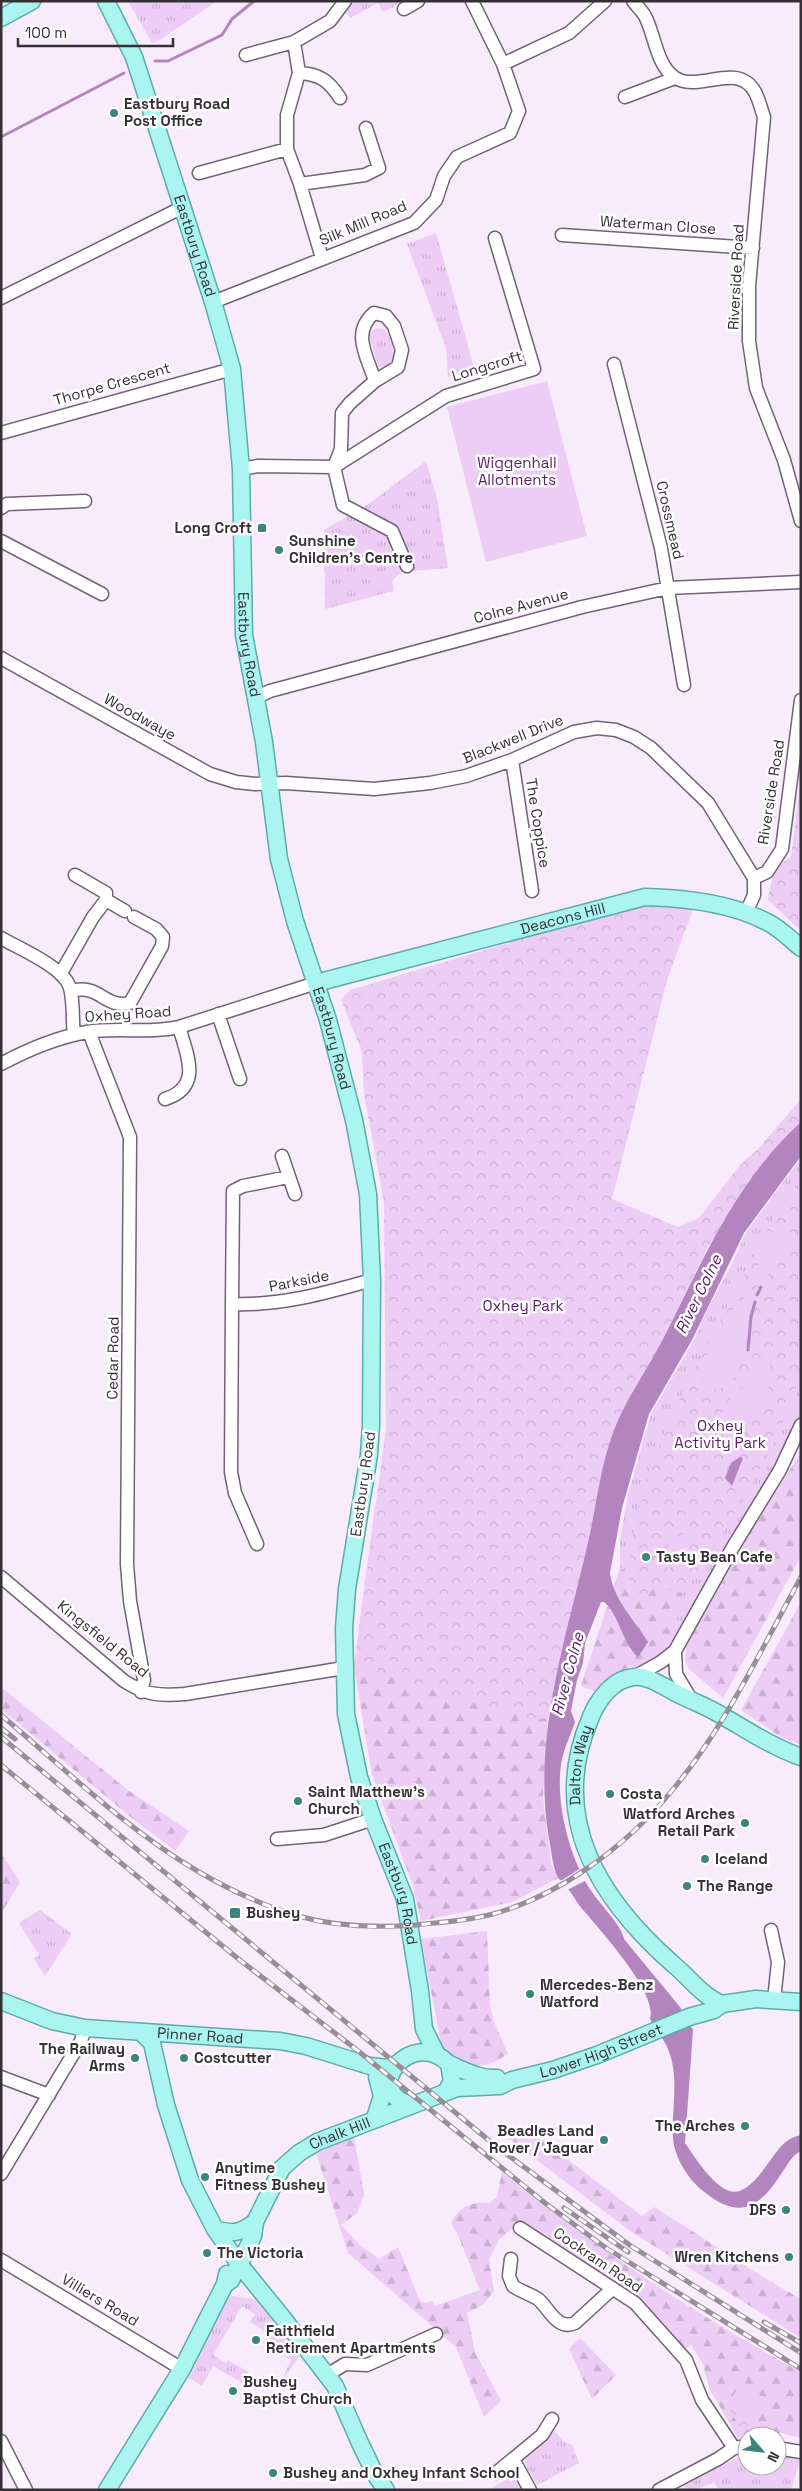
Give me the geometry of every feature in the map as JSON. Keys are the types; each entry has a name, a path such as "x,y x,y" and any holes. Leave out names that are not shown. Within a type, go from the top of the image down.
{"main road":[{"path":"1,18 32,1"},
{"name":"Eastbury Road","path":"106,1 134,57 213,302 232,370 242,469 244,635 270,785 279,859 295,921 327,1014 354,1120 368,1194 372,1280 371,1425 369,1455 347,1589 344,1668 346,1714 359,1777 373,1819 405,1899 420,1991 424,2029 443,2060"},
{"name":"Deacons Hill","path":"316,983 635,898 674,898 746,913 768,922 801,948"},
{"path":"636,1676 691,1699 738,1726 801,1757"},
{"name":"Dalton Way","path":"636,1676 615,1685 607,1691 592,1713 579,1750 574,1776 574,1809 587,1858 619,1908 635,1928 702,1991 707,1998 722,2004"},
{"path":"689,2018 700,2003 702,1991"},
{"name":"Lower High Street","path":"446,2092 471,2086 500,2086 512,2080 553,2070 714,2010 722,2004 756,1999 801,2002"},
{"name":"Pinner Road","path":"1,2001 52,2021 85,2028 280,2041 306,2046 370,2066 386,2068 404,2059"},
{"path":"404,2059 426,2052 443,2060 452,2081 446,2092 412,2105 397,2099 390,2089 389,2082 404,2059 424,2029"},
{"path":"141,2032 152,2043 166,2106 190,2180 215,2228 235,2259 327,2375 344,2403 375,2474 386,2490"},
{"path":"157,2060 172,2034"},
{"name":"Lower High Street","path":"443,2060 477,2076 512,2080"},
{"path":"370,2066 379,2080 382,2096 375,2118"},
{"name":"Chalk Hill","path":"107,2490 182,2369 225,2284 235,2259 253,2236 255,2222 278,2176 289,2161 317,2142 412,2105"},
{"path":"215,2228 236,2233 246,2230 255,2222"}],"street":[{"path":"246,55 294,42 330,21 345,1"},
{"path":"404,9 418,1"},
{"name":"Silk Mill Road","path":"213,302 414,223 436,200 444,176 458,157 510,133 519,111 503,64 472,1"},
{"path":"503,64 569,33 605,1"},
{"path":"633,1 644,15 665,69 676,78"},
{"path":"294,42 299,73 287,115 287,149 300,184 322,258"},
{"path":"299,73 316,75 325,80 340,98"},
{"name":"Riverside Road","path":"676,78 696,84 718,78 731,77 742,80 756,92 764,117 749,286 748,341 756,388 784,460 801,521"},
{"path":"625,97 676,78"},
{"path":"300,184 365,176 379,168 366,128"},
{"path":"199,173 287,149"},
{"path":"1,298 183,208"},
{"name":"Waterman Close","path":"562,235 752,248"},
{"name":"Longcroft","path":"334,467 446,396 534,369 496,238"},
{"path":"375,381 360,334 364,322 374,313 386,316 394,326 402,350 398,367 375,381 350,403 342,413 341,449 334,467 343,505 392,531 407,566"},
{"name":"Crossmead","path":"614,364 661,548 684,685"},
{"name":"Thorpe Crescent","path":"1,433 232,370"},
{"path":"242,469 258,466 334,467"},
{"path":"1,508 7,504 85,501"},
{"path":"1,540 102,594"},
{"name":"Colne Avenue","path":"255,698 270,691 572,609 668,588 801,582"},
{"name":"Woodwaye","path":"1,658 210,774 236,782 270,785"},
{"name":"Riverside Road","path":"754,878 767,872 782,849 801,700"},
{"name":"Blackwell Drive","path":"270,785 286,783 374,789 430,783 466,776 512,760 574,732 597,728 616,730 634,737 651,748 708,803 754,878"},
{"name":"The Coppice","path":"512,760 532,891"},
{"path":"61,974 93,917 106,900 104,891 75,875"},
{"path":"746,913 754,895 754,878"},
{"path":"71,991 86,988 118,1005 130,1003 162,946 163,937 156,929 106,900"},
{"path":"1,938 61,974 71,991 74,1035"},
{"name":"Oxhey Road","path":"1,1064 34,1049 74,1035 89,1032 157,1030 179,1027 316,983"},
{"path":"218,1014 240,1078"},
{"path":"165,1099 180,1091 189,1078 189,1063 179,1027"},
{"name":"Cedar Road","path":"89,1032 130,1137 127,1564 130,1601 144,1680 141,1692"},
{"path":"282,1156 295,1194"},
{"path":"257,1544 240,1507 232,1480 233,1191 243,1186 288,1177"},
{"name":"Parkside","path":"232,1304 267,1304 321,1295 372,1280"},
{"path":"636,1676 661,1662 675,1651 733,1547 780,1470 801,1425"},
{"name":"Kingsfield Road","path":"1,1577 124,1681 141,1692 166,1696 184,1694 344,1668"},
{"path":"675,1651 676,1674 691,1699"},
{"path":"277,1839 324,1835 373,1819"},
{"path":"771,1930 778,1962 774,2000"},
{"path":"1,2174 50,2095 81,2041 85,2028"},
{"path":"1,2077 50,2095"},
{"name":"Cockram Road","path":"520,2228 635,2303 686,2360 702,2400 734,2448"},
{"path":"511,2258 509,2276 513,2286 538,2299 562,2324 575,2323 612,2289"},
{"name":"Villiers Road","path":"1,2260 182,2369"},
{"path":"327,2375 345,2364 367,2365 436,2334"},
{"path":"496,2473 542,2436 552,2419"},
{"path":"1,2441 26,2490"},
{"path":"659,2490 737,2448"},
{"path":"787,2450 801,2452"},
{"path":"513,2459 530,2490"}],"green space":[{"path":"128,1 217,1 158,41 152,43"},
{"path":"348,1 403,1 383,12 378,3 350,18 345,11"},
{"path":"436,233 474,367 448,377 446,348 407,244"},
{"path":"378,328 384,329 393,345 391,364 386,368 378,366 369,335 371,331"},
{"name":"Wiggenhall Allotments","path":"547,381 587,536 486,562 447,407"},
{"path":"426,461 437,498 448,568 401,572 392,581 394,591 325,609 324,530 370,503"},
{"path":"801,777 801,931 768,900 774,875 780,865 791,857"},
{"name":"Oxhey Park","path":"653,900 693,909 667,980 612,1199 678,1227 699,1218 740,1165 758,1149 801,1099 801,1122 708,1247 663,1339 614,1430 548,1718 533,1719 354,1666 386,1429 384,1202 364,1094 362,1052 341,1000 350,990"},
{"name":"Oxhey Activity Park","path":"801,1158 801,1415 795,1431 672,1643 652,1665 628,1667 600,1693 581,1686 620,1568 620,1539 628,1495 651,1414 693,1342 745,1234"},
{"name":"Oxhey Activity Park","path":"801,1178 801,1350 795,1397 769,1452 740,1506 683,1593 656,1587 636,1600 627,1589 631,1575 629,1566 630,1553 646,1482 654,1457 684,1389 769,1227 784,1201"},
{"path":"786,1227 793,1235 793,1247 765,1279 758,1274 761,1251 767,1238 772,1233"},
{"path":"747,1294 754,1298 744,1354 739,1369 732,1380 722,1388 709,1390 702,1383 707,1357 723,1323"},
{"path":"766,1359 770,1364 770,1382 764,1404 745,1428 730,1428 721,1416 724,1405 747,1383 760,1360"},
{"path":"801,1452 801,1556 723,1698 689,1669 685,1661 687,1645 744,1543"},
{"path":"375,1506 548,1718 543,1797 551,1863 558,1878 512,1902 421,1921 412,1883 372,1775 354,1666"},
{"path":"683,1533 686,1534 686,1539 683,1555 678,1563 668,1568 662,1564 663,1554 671,1542"},
{"path":"620,1568 631,1575 627,1589 656,1587 683,1593 669,1629 674,1640 672,1643 652,1665 628,1667 600,1693 581,1686"},
{"path":"801,1602 801,1745 779,1736 741,1710"},
{"path":"1,1687 129,1791 189,1831 175,1851 133,1819 1,1709"},
{"path":"1,1853 20,1882 2,1912 1,1910"},
{"path":"40,1910 72,1934 45,1976 34,1959 39,1955 19,1923"},
{"path":"487,1931 490,2005 494,2022 508,2054 490,2064 474,2066 466,2064 442,2048 421,1939"},
{"path":"530,2131 642,2216 654,2207 763,2277 801,2299 801,2338 630,2231 500,2132"},
{"path":"354,2136 364,2195 357,2213 341,2225 360,2245 379,2259 398,2247 420,2301 425,2303 432,2301 435,2306 480,2290 458,2235 451,2223 454,2217 466,2206 477,2203 489,2203 497,2197 502,2172 573,2227 647,2279 723,2327 801,2372 801,2438 787,2434 787,2426 737,2426 737,2436 709,2388 703,2364 691,2345 684,2350 658,2324 517,2224 499,2240 489,2259 494,2291 483,2305 467,2313 475,2352 501,2401 484,2417 456,2347 348,2253 316,2153"},
{"path":"231,2296 255,2299 301,2354 280,2383 291,2360 263,2343 269,2334 250,2322 255,2314 242,2306 213,2355 226,2363 228,2360 249,2372 242,2383 213,2366 202,2386 189,2378 226,2301"},
{"path":"580,2338 616,2375 592,2399 569,2349"},
{"path":"743,2383 769,2402 757,2418 731,2398"},
{"path":"731,2398 757,2418 753,2426 739,2425 725,2403"},
{"path":"555,2431 563,2441 572,2445 579,2463 537,2485 526,2466 525,2460"},
{"path":"787,2457 800,2460 790,2490 719,2490 714,2482 696,2490 686,2490 684,2486 737,2458 737,2476 787,2476"},
{"path":"512,2476 521,2490 488,2490"}],"water":[{"name":"River Colne","path":"801,1122 801,1156 744,1233 692,1340 649,1414 622,1508 610,1573 615,1592 648,1642 638,1657 628,1644 609,1607 604,1602 601,1602 585,1643 583,1663 577,1680 571,1711 575,1722 563,1754 560,1775 560,1792 565,1828 576,1862 584,1878 619,1928 624,1939 680,2007 693,2030 685,2143 708,2175 716,2183 732,2192 745,2189 762,2172 784,2144 791,2138 801,2135 801,2151 792,2157 766,2194 749,2206 739,2208 716,2201 703,2191 687,2174 679,2161 673,2139 674,2071 672,2060 668,2049 650,2019 650,2007 636,1977 558,1878 553,1864 549,1839 545,1802 545,1765 553,1692 587,1547 605,1459 614,1430 624,1407 663,1339 707,1252 738,1197 777,1146"},
{"path":"740,1457 743,1458 732,1486 725,1478 731,1463"}],"pier":[{"path":"581,1868 587,1880 565,1891 559,1882"}],"waterway":[{"path":"155,61 168,61 222,35 232,19 254,1"},
{"path":"1,137 124,73"},
{"path":"757,1295 761,1287"},
{"path":"748,1350 751,1317 755,1302"}],"railway":[{"path":"1,1715 97,1798 147,1837 199,1872 260,1902 313,1920 357,1926 416,1925 474,1918 518,1906 566,1882 612,1850 652,1813 670,1793 708,1743 741,1688 801,1577"},
{"path":"1,1728 15,1739"},
{"path":"1,1737 497,2147 631,2246 801,2353"},
{"path":"1,1765 241,1961 357,2050 545,2203 606,2248 801,2369"},
{"path":"564,2208 628,2252"},
{"path":"764,2322 801,2343"}],"place":[{"name":"Eastbury Road Post Office","path":"114,113"},
{"name":"Long Croft","path":"262,528"},
{"name":"Sunshine Children's Centre","path":"279,550"},
{"name":"Tasty Bean Cafe","path":"646,1557"},
{"name":"Costa","path":"610,1794"},
{"name":"Saint Matthew's Church","path":"298,1801"},
{"name":"Watford Arches Retail Park","path":"745,1823"},
{"name":"Iceland","path":"705,1859"},
{"name":"The Range","path":"687,1886"},
{"name":"Bushey","path":"235,1913"},
{"name":"Mercedes-Benz Watford","path":"530,1994"},
{"name":"The Railway Arms","path":"135,2058"},
{"name":"Costcutter","path":"184,2058"},
{"name":"The Arches","path":"745,2126"},
{"name":"Beadles Land Rover / Jaguar","path":"604,2140"},
{"name":"Anytime Fitness Bushey","path":"205,2177"},
{"name":"DFS","path":"786,2210"},
{"name":"The Victoria","path":"207,2253"},
{"name":"Wren Kitchens","path":"789,2257"},
{"name":"Faithfield Retirement Apartments","path":"256,2340"},
{"name":"Bushey Baptist Church","path":"233,2391"},
{"name":"Bushey and Oxhey Infant School","path":"273,2473"}]}
